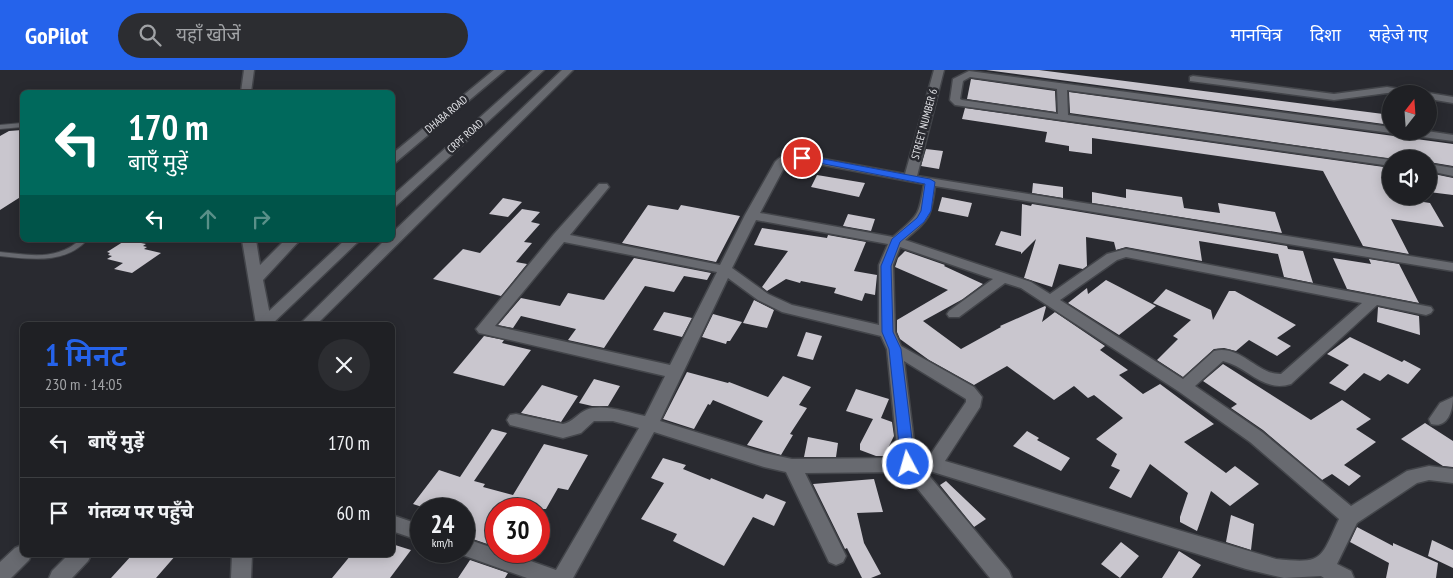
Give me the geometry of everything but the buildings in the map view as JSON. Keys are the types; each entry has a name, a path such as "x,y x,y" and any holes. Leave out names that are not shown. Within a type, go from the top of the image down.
{"street":[{"path":"246,90 248,70"},
{"name":"DHABA ROAD","path":"395,158 500,70"},
{"name":"CRPF ROAD","path":"395,200 539,70"},
{"path":"395,237 478,154 568,70"},
{"name":"STREET NUMBER 6","path":"910,178 938,70"},
{"path":"1382,129 969,74 958,79 955,96 955,100 959,103 1382,162"},
{"path":"1193,79 1334,97 1382,91"},
{"path":"1062,87 1063,117"},
{"path":"1438,98 1453,100"},
{"path":"1438,136 1453,138"},
{"path":"562,578 649,424 726,270 751,215 781,162 793,157 930,182 1453,267"},
{"path":"1437,169 1453,172"},
{"path":"930,182 926,211 920,220 896,241 886,266 887,332 895,349 908,464 1002,578"},
{"path":"603,187 559,237 484,329 674,372"},
{"path":"751,215 896,241 1026,285 1184,387 1256,437 1350,517"},
{"path":"559,237 726,270 764,297 787,309 887,332"},
{"path":"250,242 265,322"},
{"path":"256,279 291,242"},
{"path":"269,322 351,242"},
{"path":"310,322 390,242"},
{"path":"1051,300 1112,257 1126,253 1426,310"},
{"path":"954,314 1004,276"},
{"path":"1184,387 1220,354 1237,359 1270,379 1285,380 1374,300"},
{"path":"895,349 968,391 974,398 974,403 933,465"},
{"path":"1437,419 1453,403"},
{"path":"516,420 563,431 575,428 590,415 600,414 649,424 764,460 792,466 933,465 1261,564 1276,568 1302,570 1322,567 1344,578"},
{"path":"792,466 836,556"},
{"path":"1322,567 1333,554 1350,517 1414,476 1429,474 1453,476"},
{"path":"395,524 410,529"},
{"path":"475,551 553,578"},
{"path":"0,575 20,556"},
{"path":"59,578 79,557"},
{"path":"241,578 242,557"}],"lane":[{"path":"0,128 20,125"},
{"path":"0,254 44,258 64,253 81,242"}],"route":[{"path":"802,158 930,182 926,211 920,220 896,241 890,250 886,266 887,332 895,349 908,464"}]}
